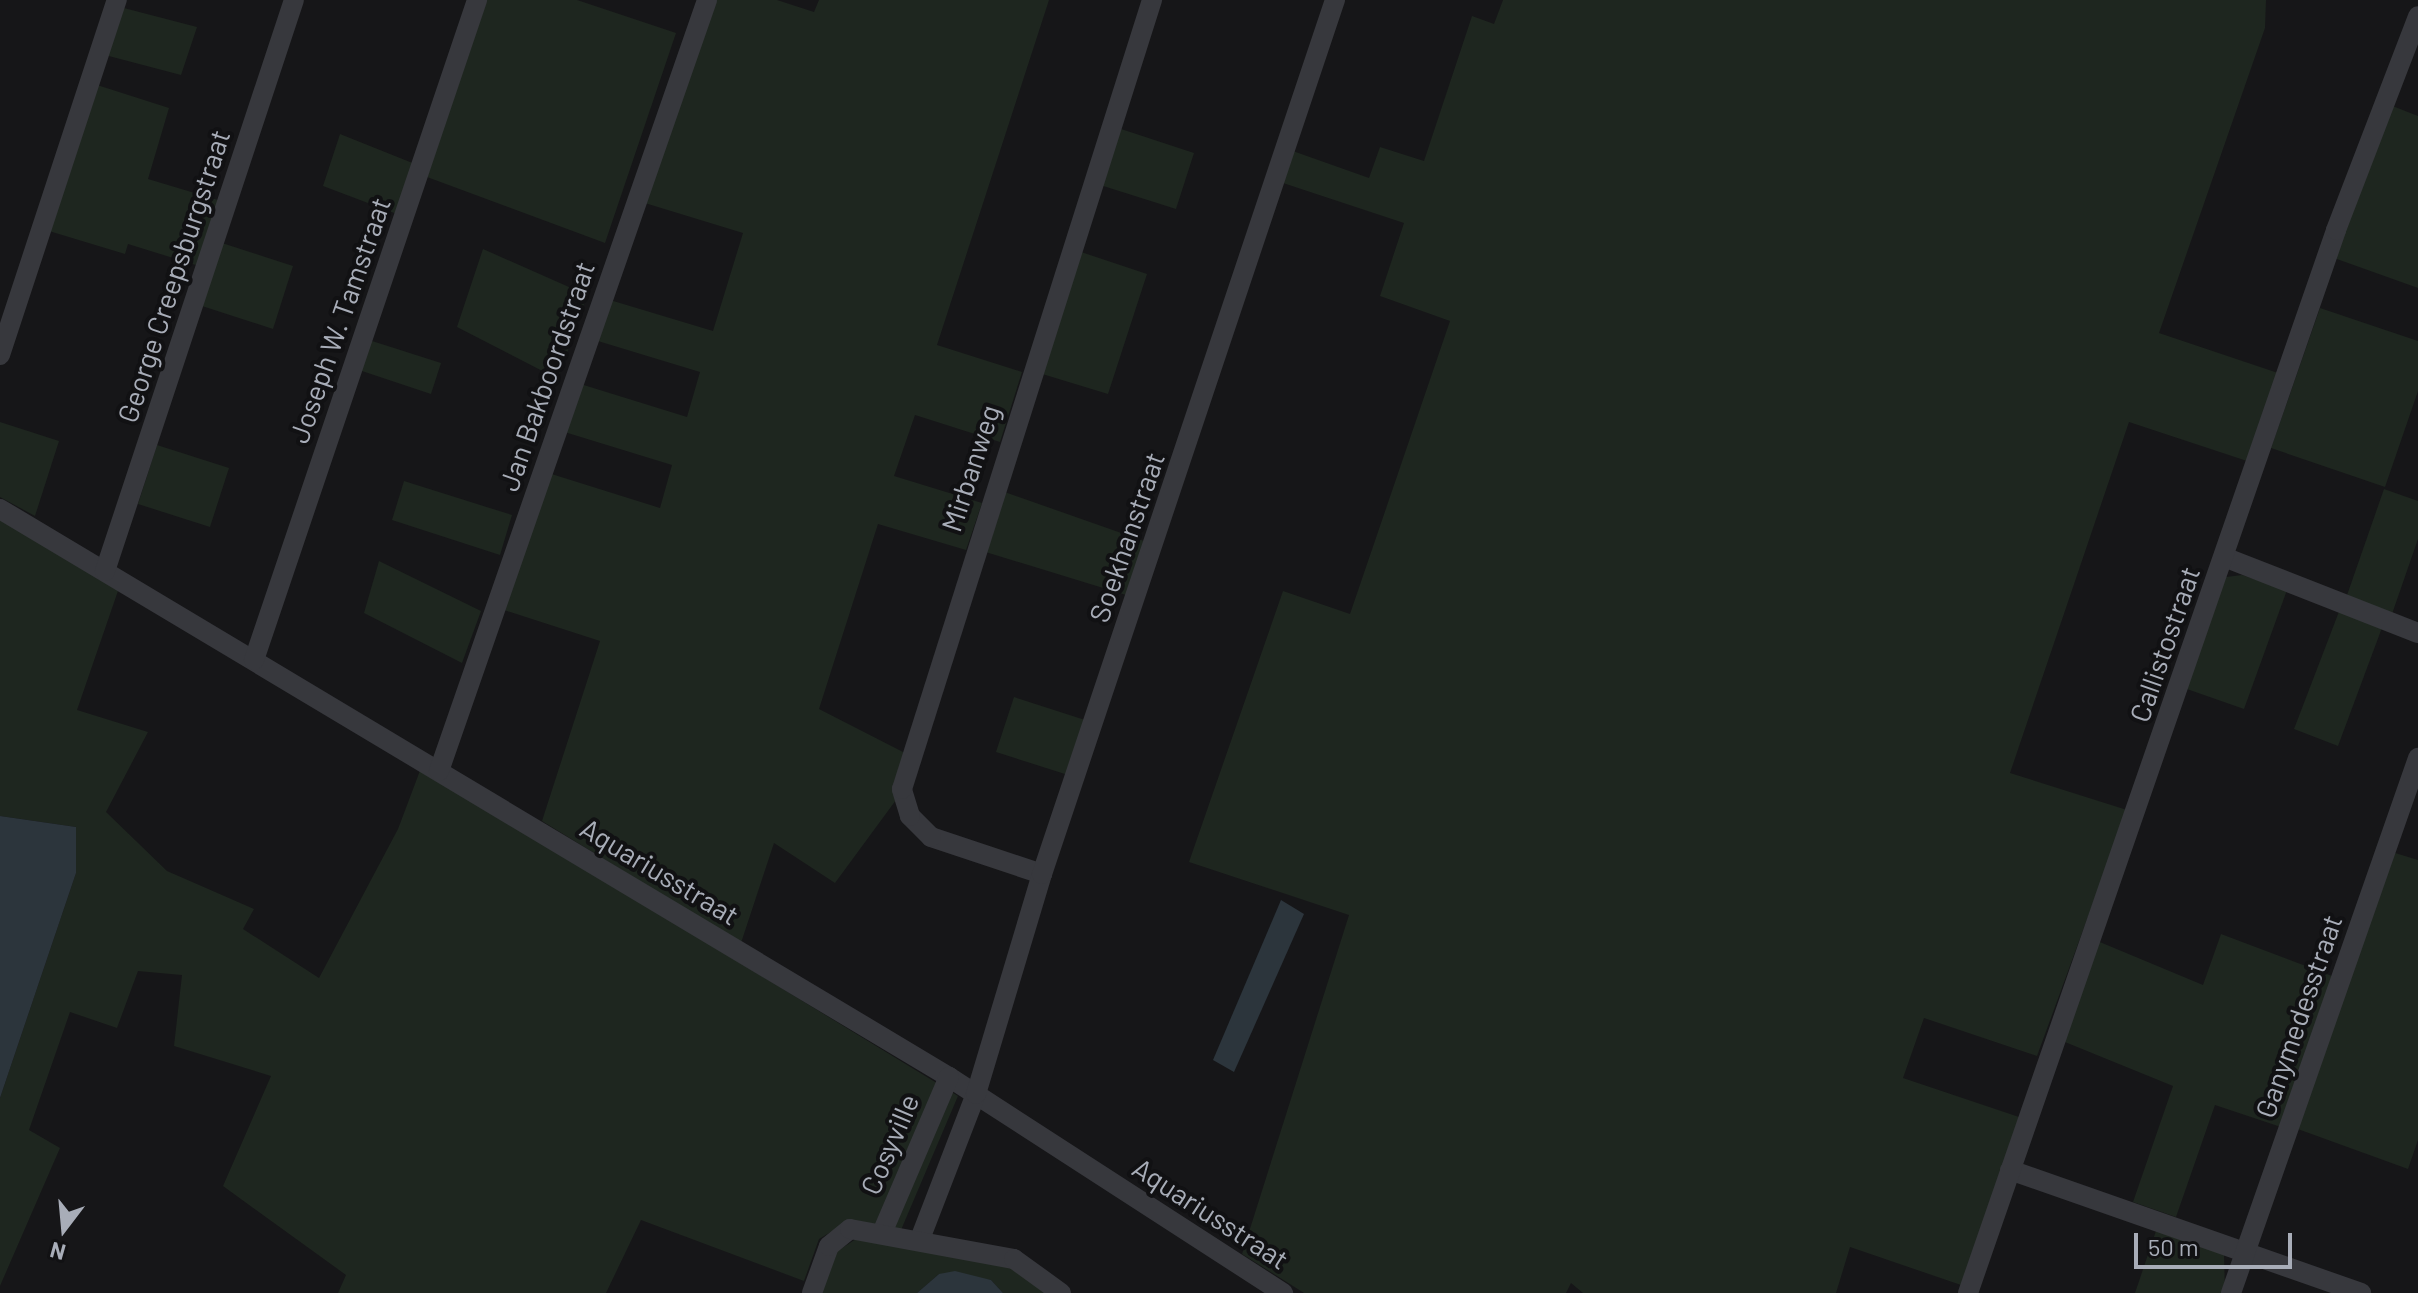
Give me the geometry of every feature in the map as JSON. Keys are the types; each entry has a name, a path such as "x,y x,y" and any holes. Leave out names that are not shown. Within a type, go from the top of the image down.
{"street":[{"path":"0,355 117,0"},
{"name":"George Creepsburgstraat","path":"105,571 294,0"},
{"name":"Joseph W. Tamstraat","path":"254,660 477,0"},
{"name":"Jan Bakboordstraat","path":"439,771 707,0"},
{"name":"Mirbanweg","path":"1042,874 931,837 910,816 902,789 911,742 1152,0"},
{"name":"Soekhanstraat","path":"976,1094 1042,874 1335,0"},
{"name":"Callistostraat","path":"1968,1293 2224,557 2418,16"},
{"name":"Aquariusstraat","path":"0,509 949,1077 1283,1293"},
{"path":"2224,557 2418,633"},
{"name":"Ganymedesstraat","path":"2231,1293 2418,758"},
{"name":"Cosyville","path":"882,1233 949,1077"},
{"path":"920,1239 976,1094"},
{"path":"935,1108 964,1122"},
{"path":"2010,1170 2361,1293"},
{"path":"812,1293 839,1234 882,1233 1014,1259 1061,1293"}],"shaded area":[{"path":"487,0 577,0 676,33 605,243 427,177"},
{"path":"702,0 777,0 814,12 819,0 1049,0 937,345 1022,372 1000,442 915,415 894,476 982,503 966,550 878,524 819,709 905,753 896,800 835,883 774,843 741,943 542,821 600,641 498,608 542,471 660,508 672,465 558,430 574,382 687,417 700,372 588,338 600,297 713,331 743,233 635,200"},
{"path":"1503,0 2266,0 2265,28 2159,333 2278,373 2247,461 2129,422 2010,773 2127,810 2037,1056 1924,1018 1903,1078 2019,1117 1961,1285 1850,1247 1836,1293 1583,1293 1571,1283 1566,1293 1304,1293 1242,1254 1349,915 1189,862 1283,591 1350,614 1450,321 1380,296 1404,223 1280,182 1290,150 1369,178 1380,147 1424,161 1472,16 1494,24"},
{"path":"120,7 197,27 181,75 105,55"},
{"path":"94,84 169,108 148,179 218,200 199,266 128,244 125,254 49,231"},
{"path":"2390,105 2418,116 2418,288 2334,258"},
{"path":"1115,127 1194,153 1176,209 1097,184"},
{"path":"340,134 415,164 397,214 323,186"},
{"path":"222,243 293,266 273,329 202,306"},
{"path":"483,249 587,295 558,379 457,327"},
{"path":"1078,251 1147,274 1108,394 1039,373"},
{"path":"2320,308 2418,341 2418,391 2385,487 2271,448"},
{"path":"369,340 441,363 431,394 359,370"},
{"path":"0,422 59,441 35,516 0,497"},
{"path":"157,445 229,468 210,527 138,504"},
{"path":"404,481 512,515 500,555 392,520"},
{"path":"2384,489 2418,501 2418,539 2392,614 2346,598"},
{"path":"999,490 1144,541 1126,595 979,550"},
{"path":"0,520 119,588 77,710 148,732 106,812 167,871 254,909 243,929 319,978 398,829 421,768 958,1096 901,1230 849,1221 819,1239 804,1281 641,1220 606,1293 338,1293 346,1275 223,1186 271,1076 174,1046 182,975 138,971 117,1028 70,1012 29,1130 60,1148 0,1286 0,1098 76,873 76,827 0,816"},
{"path":"379,561 481,611 462,663 364,613"},
{"path":"2242,575 2287,590 2244,709 2184,688 2226,577"},
{"path":"2340,609 2383,625 2338,746 2294,729"},
{"path":"1014,697 1085,720 1068,775 996,752"},
{"path":"0,816 76,827 76,873 0,1098"},
{"path":"2392,852 2418,860 2418,1140 2408,1169 2295,1128"},
{"path":"1281,900 1304,914 1234,1072 1213,1060"},
{"path":"2221,934 2332,976 2281,1127 2215,1105 2176,1217 2133,1202 2173,1086 2060,1040 2095,940 2203,985"},
{"path":"2158,1225 2224,1254 2225,1293 2135,1293"},
{"path":"856,1239 1017,1268 1050,1293 1003,1293 991,1280 939,1274 917,1293 819,1293 833,1254"},
{"path":"955,1271 991,1280 1003,1293 917,1293 939,1274"}]}
